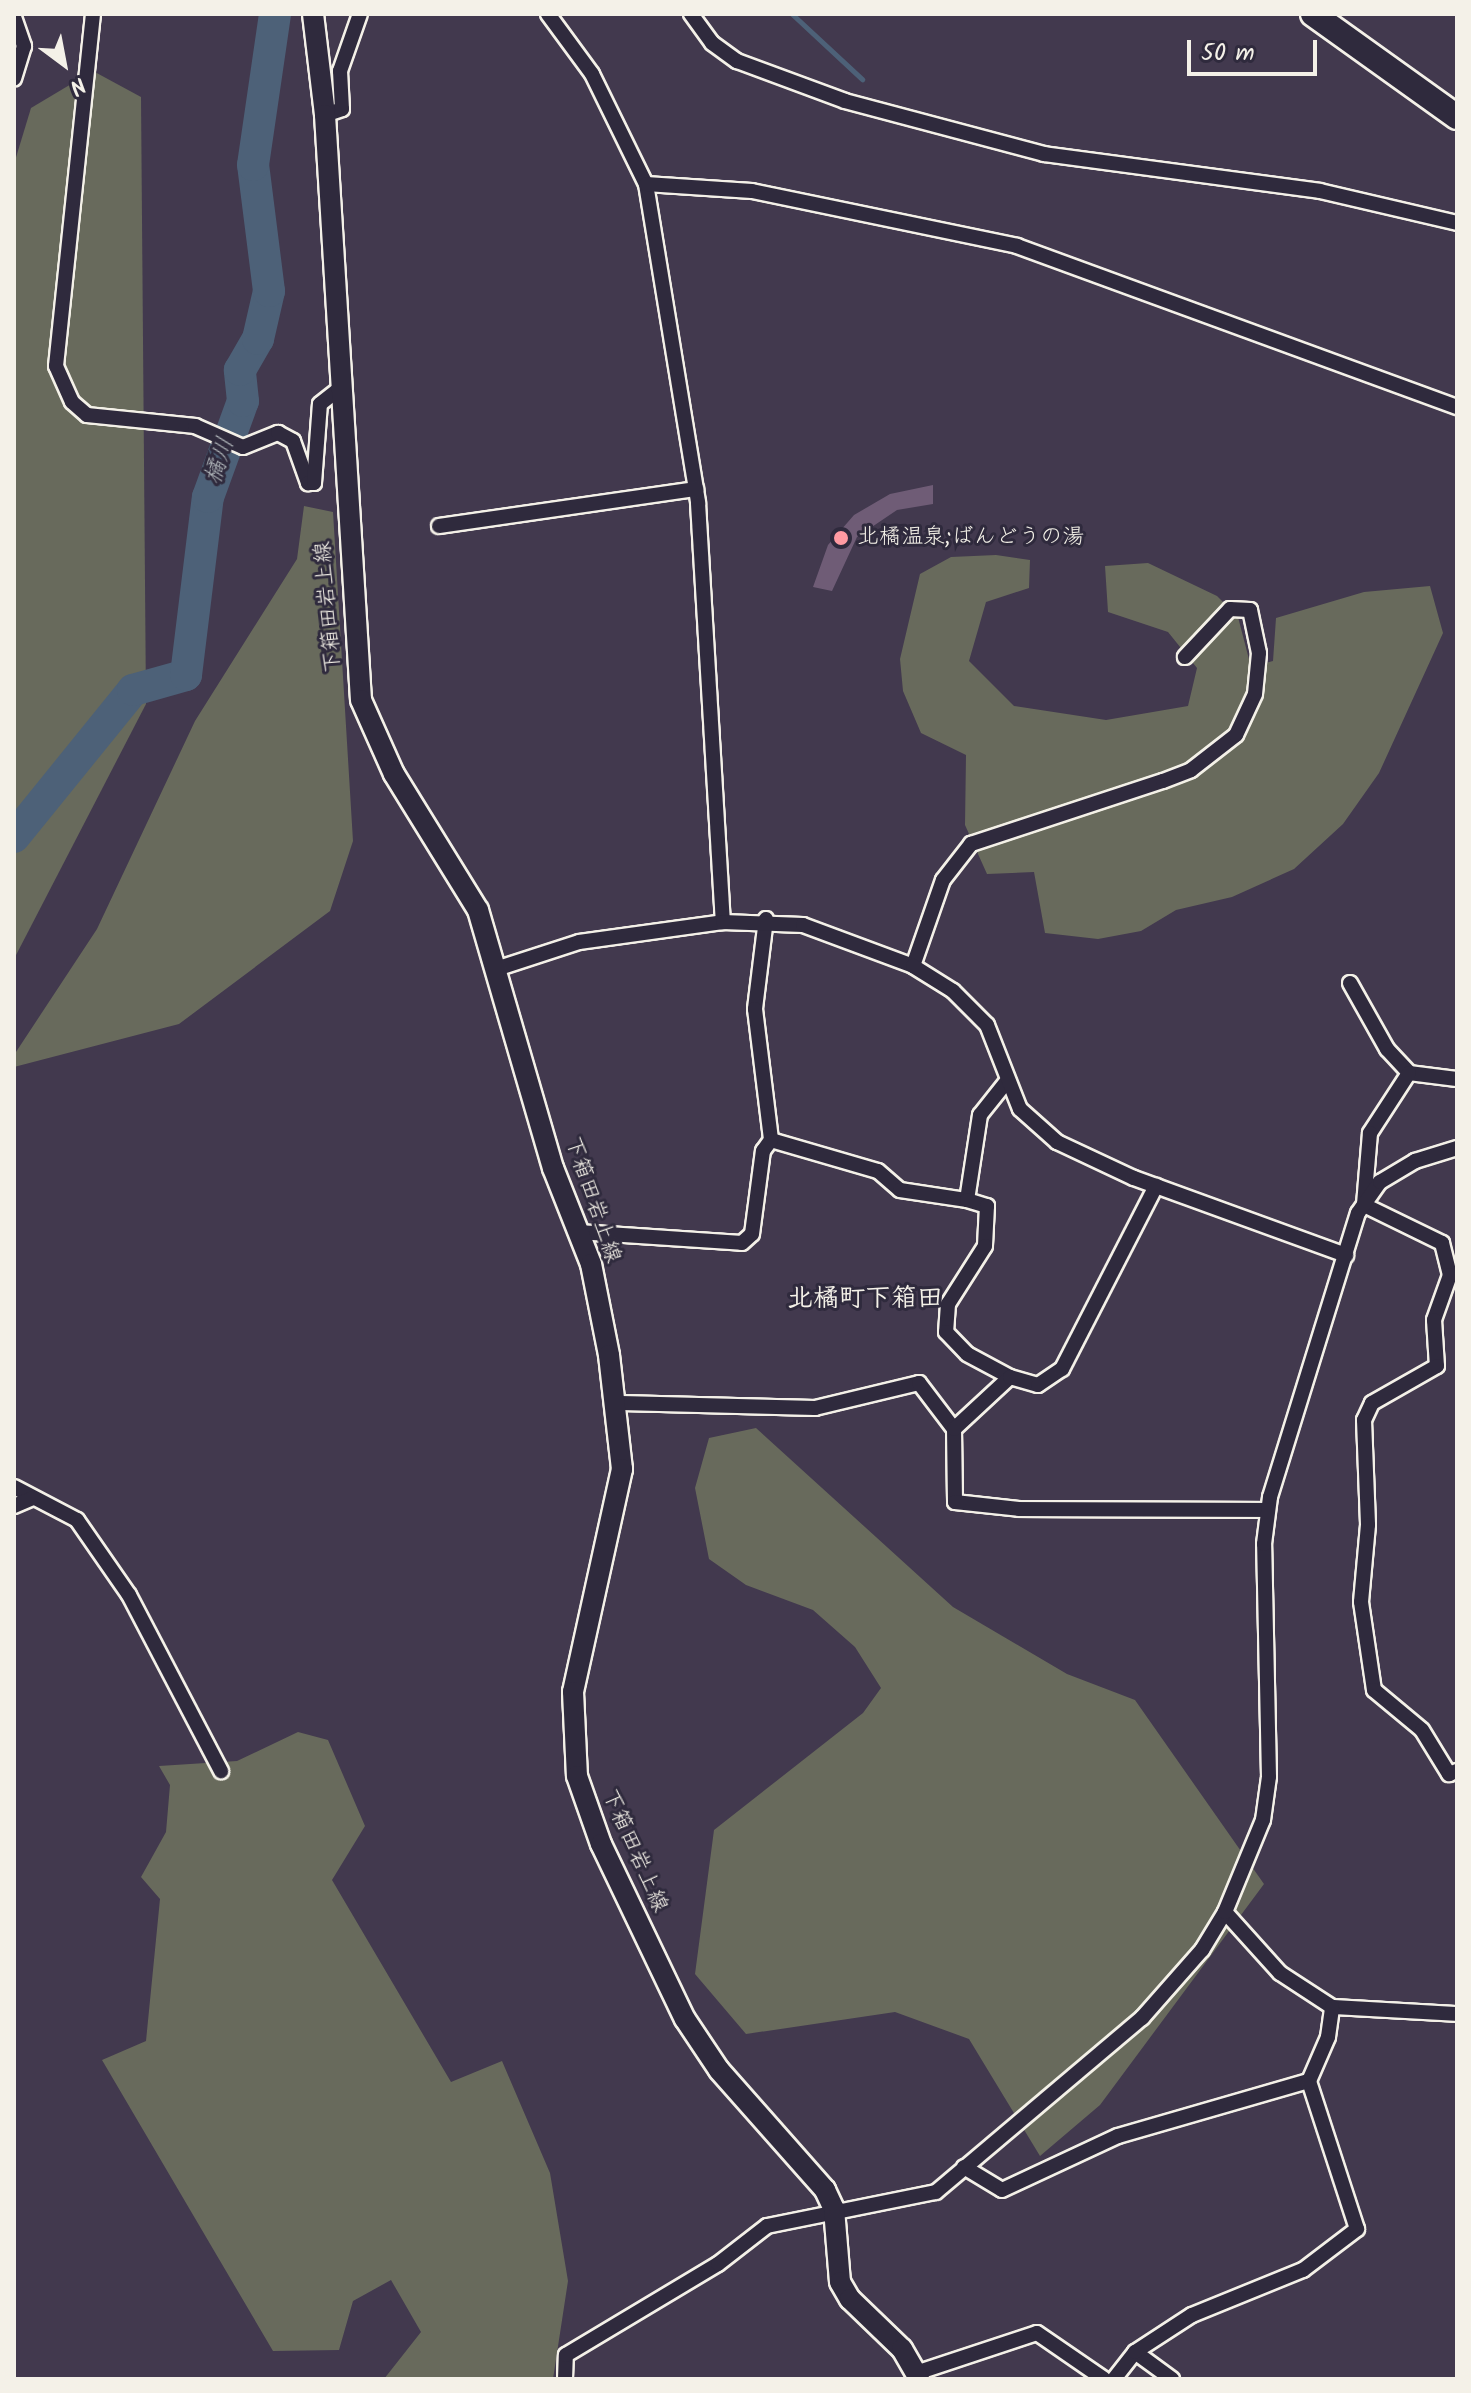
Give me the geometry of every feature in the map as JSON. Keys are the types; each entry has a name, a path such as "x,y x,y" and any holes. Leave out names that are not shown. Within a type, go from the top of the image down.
{"highway":[{"path":"1313,14 1457,117"}],"main road":[{"name":"下箱田岩上線","path":"313,14 325,115 338,390 361,700 394,774 478,910 553,1168 578,1232 609,1355 622,1469 573,1692 577,1776 601,1844 685,2019 719,2070 825,2190 834,2209 840,2282 918,2376"}],"street":[{"path":"93,14 57,378 87,415 195,426 243,447 278,433 293,441 308,483 314,483 320,404 338,390"},
{"path":"325,115 342,109 340,71 360,14"},
{"path":"548,14 592,74 646,184 696,489 723,922"},
{"path":"691,14 712,43 737,61 845,101 1044,154 1320,191 1457,223"},
{"path":"14,17 24,46 14,78"},
{"path":"646,184 752,191 1017,246 1457,407"},
{"path":"439,526 696,489"},
{"path":"913,966 943,880 971,844 1191,770 1236,735 1255,694 1259,653 1250,610 1230,609 1185,657"},
{"path":"496,969 579,942 723,922 766,919 803,925 913,966 953,991 987,1025 1020,1109 1057,1142 1156,1186 1346,1255"},
{"path":"578,1232 742,1243 752,1234 763,1151 771,1140 755,1009 766,919"},
{"path":"1350,983 1387,1049 1409,1073 1457,1079"},
{"path":"1364,1205 1370,1133 1409,1073"},
{"path":"967,1200 980,1115 1007,1081"},
{"path":"771,1140 878,1171 900,1190 987,1206 985,1246 948,1304 946,1332 967,1354 1010,1377 1038,1385 1062,1369 1156,1186"},
{"path":"565,2379 566,2355 718,2264 767,2226 834,2209 936,2192 1142,2018 1184,1973 1225,1912 1263,1820 1269,1777 1268,1510 1346,1255 1364,1205 1380,1182 1415,1161 1457,1148"},
{"path":"1364,1205 1442,1243 1450,1275 1434,1320 1437,1366 1372,1403 1364,1420 1368,1525 1361,1602 1374,1690 1422,1730 1449,1774 1457,1771"},
{"path":"954,1429 1010,1377"},
{"path":"621,1403 815,1408 919,1383 954,1429 955,1502 1019,1509 1268,1510"},
{"path":"14,1487 77,1520 129,1595 221,1771"},
{"path":"14,1506 33,1498"},
{"path":"1225,1912 1280,1973 1332,2007 1457,2014"},
{"path":"1114,2379 1135,2352 1192,2315 1303,2270 1357,2229 1309,2081 1328,2037 1332,2007"},
{"path":"964,2167 1002,2190 1118,2136 1309,2081"},
{"path":"918,2376 1037,2333 1104,2379"},
{"path":"1135,2352 1172,2379"}],"green space":[{"path":"93,71 141,97 146,704 14,959 14,164 31,108"},
{"path":"304,506 333,512 353,841 330,911 179,1024 14,1067 14,1055 97,929 195,721 297,559"},
{"path":"996,555 1030,560 1029,588 986,602 969,661 1014,706 1106,720 1188,706 1197,668 1168,632 1108,612 1105,566 1148,563 1217,596 1238,617 1251,667 1273,661 1276,618 1364,592 1430,586 1443,633 1379,773 1343,824 1294,869 1232,897 1176,910 1141,931 1098,939 1045,933 1034,872 987,874 965,825 966,755 921,733 903,691 900,659 920,574 951,557"},
{"path":"756,1428 953,1607 1067,1674 1135,1700 1264,1884 1100,2105 1040,2156 969,2039 895,2012 746,2034 695,1974 714,1830 863,1713 881,1688 855,1647 813,1610 746,1585 709,1559 695,1488 709,1438"},
{"path":"298,1732 328,1740 365,1826 332,1880 451,2082 502,2061 550,2173 568,2281 553,2379 384,2379 421,2332 391,2280 353,2301 339,2350 273,2351 102,2060 146,2041 160,1899 141,1877 166,1832 170,1785 159,1766 237,1761"}],"building":[{"name":"北橘温泉;ばんどうの湯","path":"933,485 933,504 897,510 857,537 832,591 813,587 828,545 854,515 890,494"}],"waterway":[{"name":"橘川","path":"14,837 133,690 186,675 208,497 243,401 240,370 258,339 269,291 253,165 275,14"},
{"path":"792,14 862,79"}],"place":[{"name":"北橘温泉;ばんどうの湯","path":"841,538"}],"district":[{"name":"北橘町下箱田","path":"865,1300"}]}
